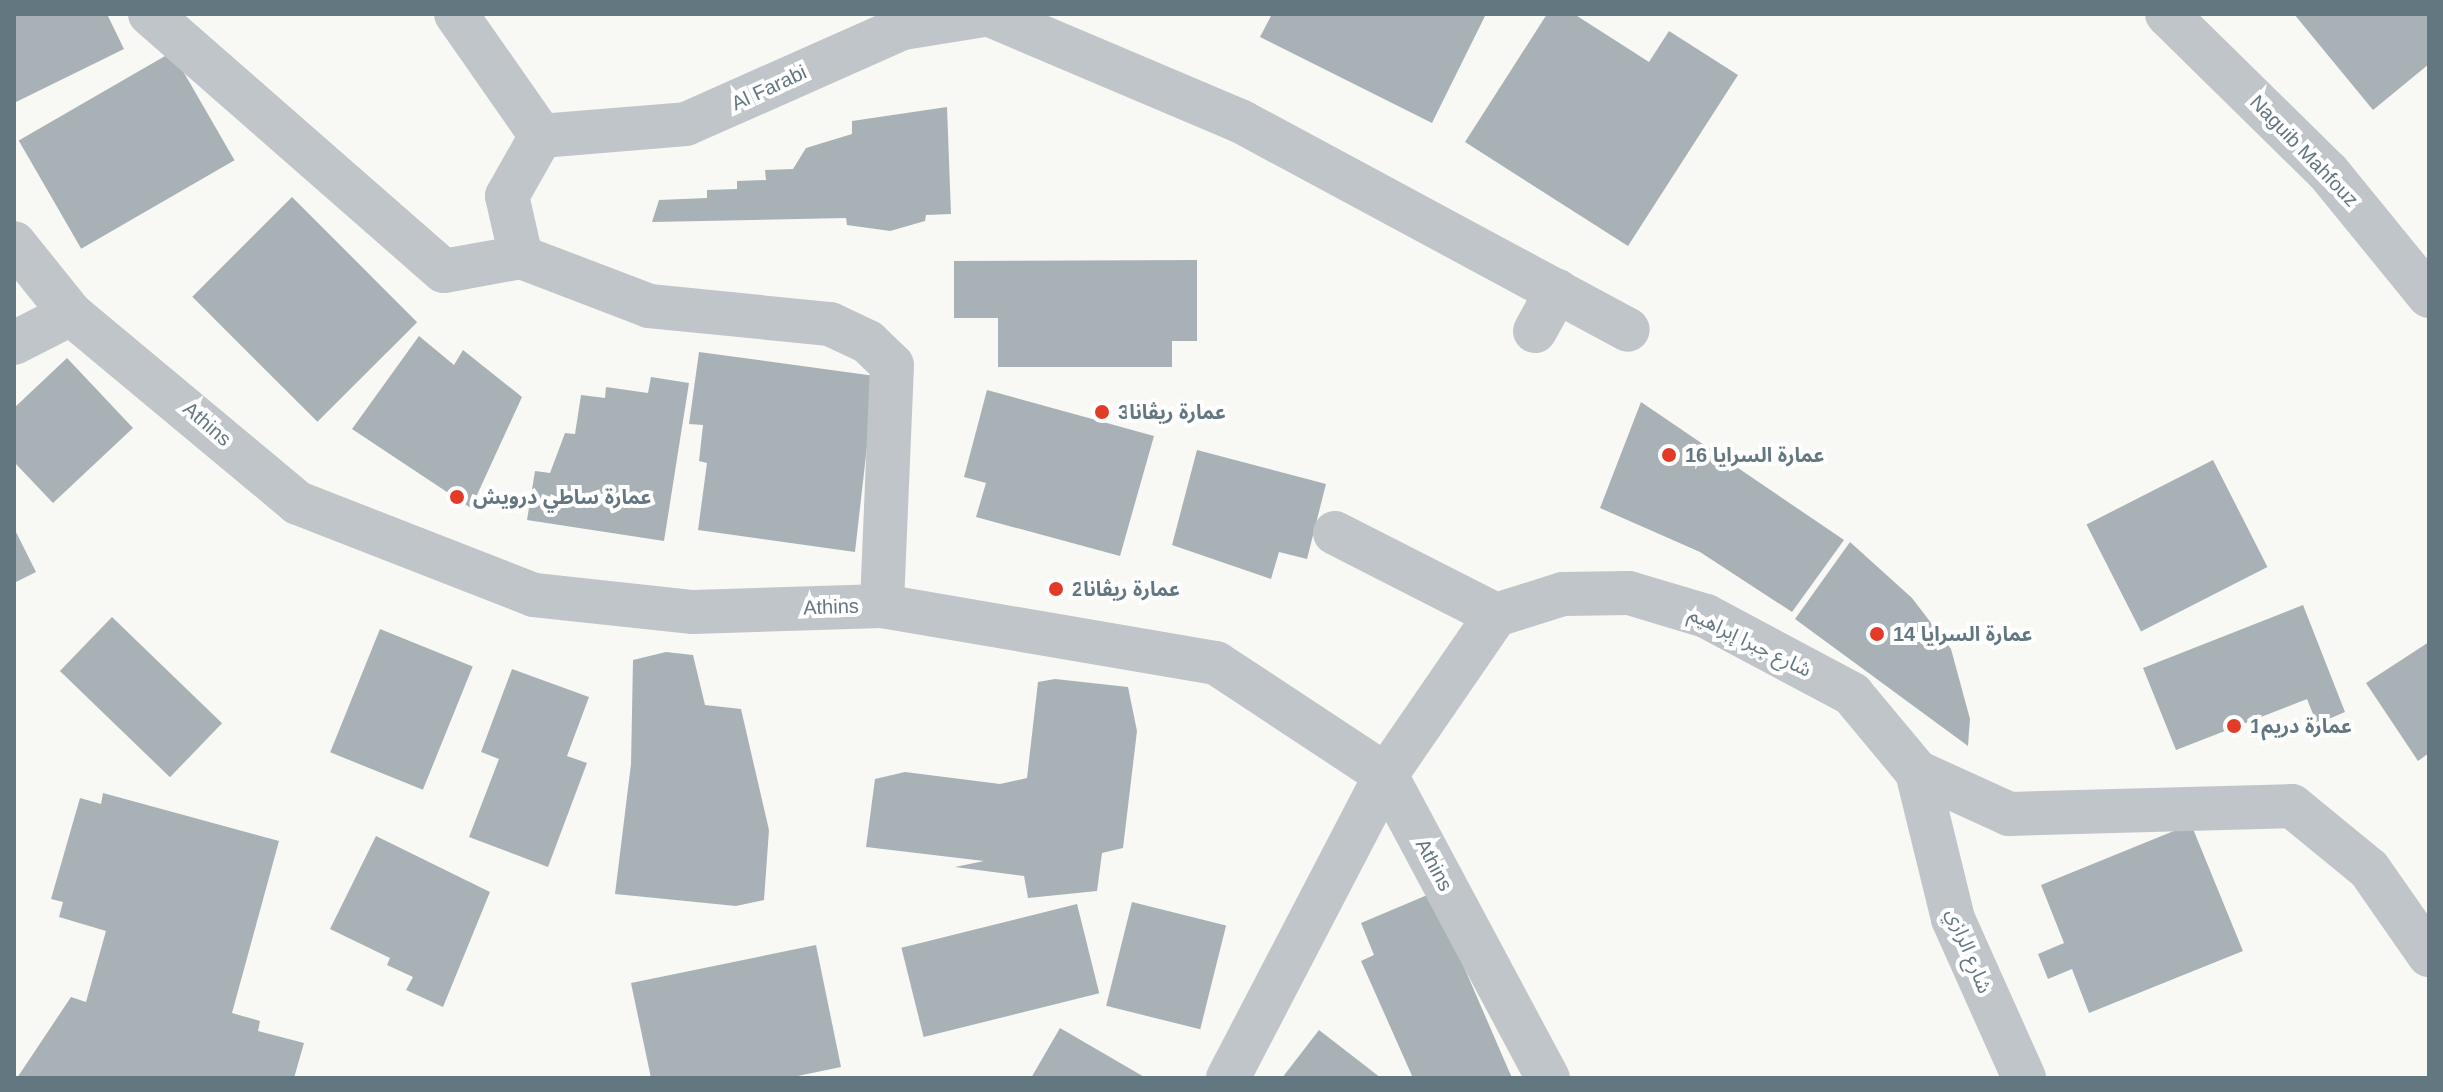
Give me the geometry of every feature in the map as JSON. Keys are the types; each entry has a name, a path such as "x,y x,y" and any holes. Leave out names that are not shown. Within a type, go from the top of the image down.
{"street":[{"path":"150,14 444,271 521,257 649,306 830,324 868,342 892,365 882,606"},
{"path":"456,14 541,136 507,196 521,257"},
{"name":"Naguib Mahfouz","path":"2167,14 2328,172 2429,296"},
{"path":"990,15 1242,122 1628,330"},
{"name":"Al Farabi","path":"541,136 686,124 903,28 990,15"},
{"name":"Athins","path":"14,243 71,314 298,503 534,595 693,612 882,606 1216,663 1386,775 1548,1078"},
{"path":"1535,331 1557,291"},
{"path":"14,343 71,314"},
{"path":"1228,1078 1386,775 1496,615 1335,533"},
{"name":"شارع جبرا إبراهيم","path":"1496,615 1563,594 1629,593 1706,616 1852,694 1917,772 2009,814 2292,806 2369,869 2429,955"},
{"name":"شارع الرازي","path":"1917,772 1953,919 2024,1078"}],"building":[{"path":"14,14 107,14 124,49 14,103"},
{"path":"1272,14 1486,14 1432,123 1260,37"},
{"path":"1547,14 1574,14 1649,62 1669,31 1738,75 1628,246 1465,142"},
{"path":"2294,14 2429,14 2429,64 2373,110"},
{"path":"172,52 234,160 81,249 19,141"},
{"path":"947,107 951,214 926,215 925,221 890,231 847,225 846,218 652,222 659,200 707,198 707,190 737,189 737,181 766,180 765,170 793,169 806,148 852,134 852,121"},
{"path":"292,197 417,322 317,422 192,297"},
{"path":"1197,260 1197,341 1172,341 1172,367 998,367 998,318 954,318 954,261"},
{"path":"419,336 454,365 463,350 522,397 471,508 352,429"},
{"path":"699,352 875,376 855,552 698,530 707,463 699,461 703,425 689,424"},
{"path":"67,358 133,428 53,503 14,462 14,408"},
{"path":"651,377 689,383 664,541 527,520 535,471 550,473 565,433 575,434 581,395 605,398 606,387 648,393"},
{"path":"987,390 1154,436 1120,556 976,517 986,483 964,477"},
{"name":"عمارة السرايا 16","path":"1641,402 1844,540 1792,612 1700,552 1600,508"},
{"path":"1197,450 1326,484 1307,559 1279,552 1271,579 1172,545"},
{"path":"2213,460 2267,567 2141,631 2086,524"},
{"path":"14,528 36,572 14,583"},
{"name":"عمارة السرايا 14","path":"1850,542 1912,598 1951,649 1970,719 1968,746 1795,619"},
{"path":"2303,605 2345,712 2317,724 2307,699 2176,750 2143,668"},
{"path":"112,617 222,723 170,777 60,671"},
{"path":"380,629 473,666 423,790 330,752"},
{"path":"2429,642 2429,753 2418,761 2366,683"},
{"path":"666,652 693,655 705,705 741,709 769,830 764,900 736,906 615,894 631,764 633,660"},
{"path":"512,669 589,697 567,756 587,763 548,867 469,837 499,759 481,752"},
{"path":"1055,679 1128,687 1137,731 1123,848 1102,853 1097,891 1028,898 1024,876 955,867 984,861 866,847 875,779 905,772 1000,784 1027,778 1038,682"},
{"path":"103,793 279,841 232,1013 260,1021 258,1031 304,1043 294,1078 17,1078 71,997 86,1002 106,931 59,917 63,902 51,899 80,798 101,804"},
{"path":"2191,824 2243,951 2089,1013 2072,969 2048,979 2038,954 2064,943 2041,885"},
{"path":"376,836 490,892 443,1007 406,990 413,977 387,965 390,958 330,929"},
{"path":"1432,893 1512,1078 1413,1078 1361,961 1374,955 1361,923"},
{"path":"1132,902 1226,925 1200,1029 1106,1006"},
{"path":"1077,904 1099,993 924,1037 901,948"},
{"path":"816,945 841,1067 788,1078 651,1078 631,983"},
{"path":"1060,1028 1146,1078 1031,1078"},
{"path":"1319,1030 1381,1078 1282,1078"}],"place":[{"name":"عمارة ريڤانا3","path":"1102,412"},
{"name":"عمارة السرايا 16","path":"1669,455"},
{"name":"عمارة ساطي درويش","path":"457,497"},
{"name":"عمارة ريڤانا2","path":"1056,589"},
{"name":"عمارة السرايا 14","path":"1877,634"},
{"name":"عمارة دريم1","path":"2234,726"}]}
